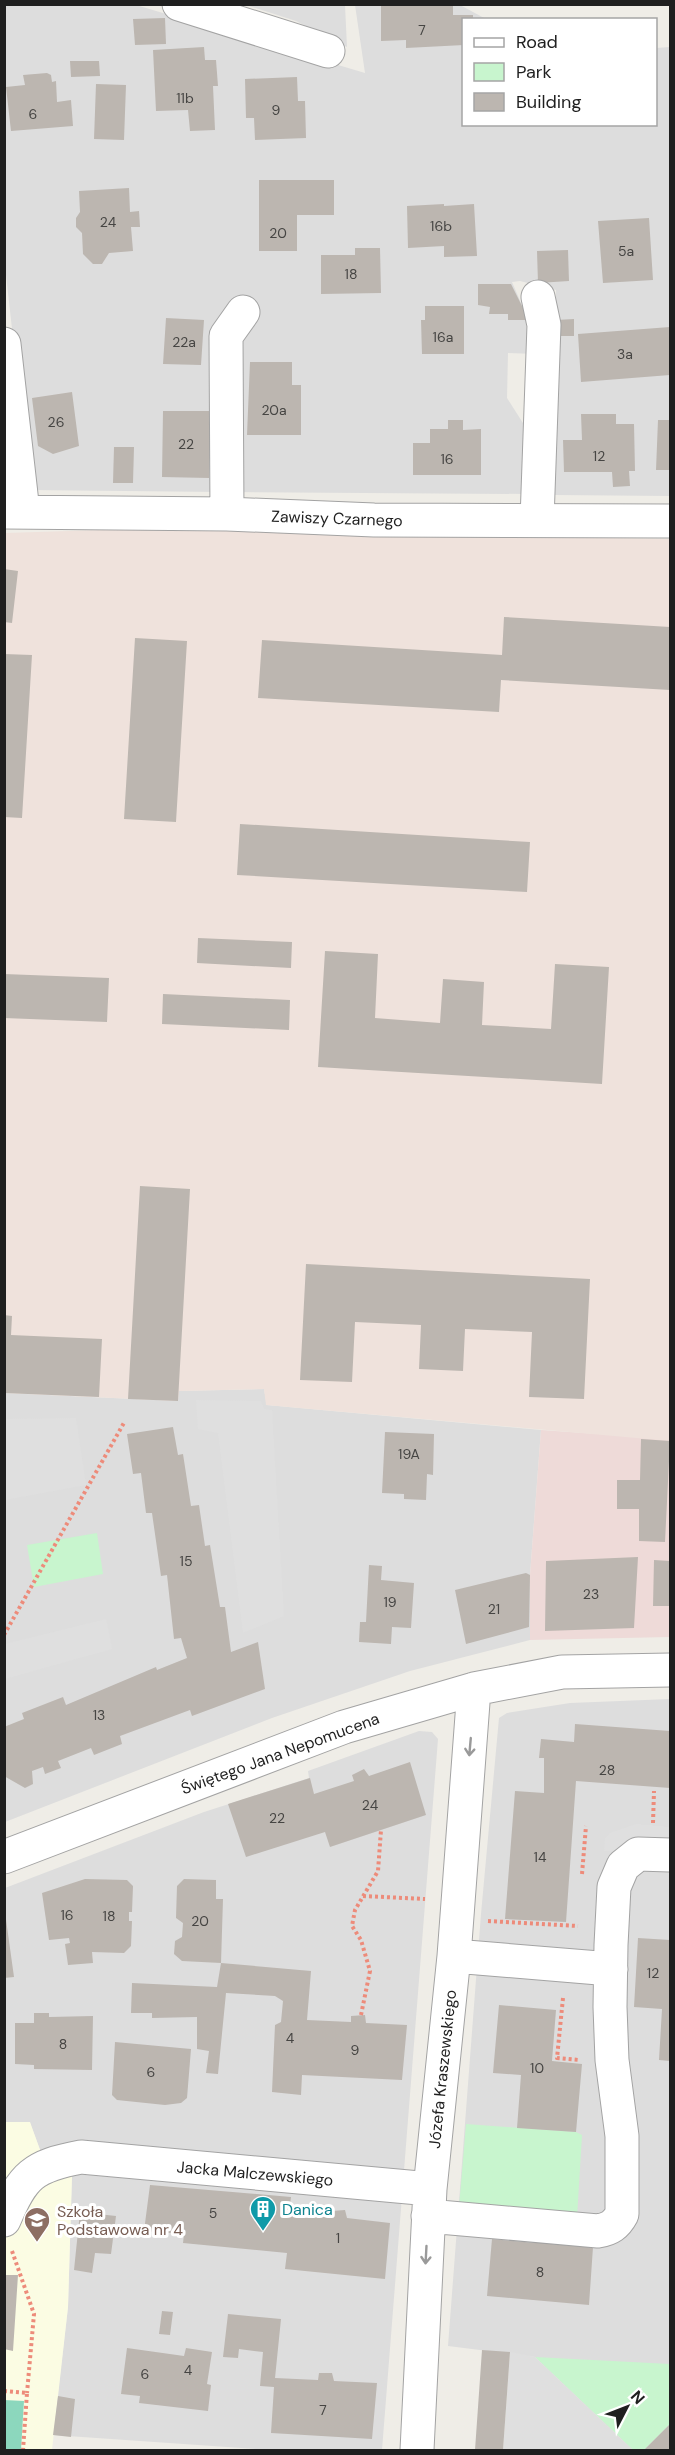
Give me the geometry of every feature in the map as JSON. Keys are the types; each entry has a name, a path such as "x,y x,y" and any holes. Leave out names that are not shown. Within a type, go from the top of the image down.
{"street":[{"path":"179,4 328,51"},
{"path":"537,520 544,325 538,297"},
{"path":"227,514 226,336 243,312"},
{"path":"4,344 14,512"},
{"name":"Zawiszy Czarnego","path":"14,512 227,514 374,520 670,521"},
{"name":"Świętego Jana Nepomucena","path":"4,1857 344,1727 474,1689 562,1672 633,1668 670,1670"},
{"name":"Józefa Kraszewskiego","path":"417,2451 429,2203 454,1956 474,1689"},
{"path":"612,2062 611,1969 614,1887 624,1866 638,1854 670,1855"},
{"path":"454,1956 611,1969"},
{"name":"Jacka Malczewskiego","path":"8,2235 18,2189 34,2173 55,2162 81,2157 429,2203 598,2231 609,2229 622,2214 622,2136 612,2062"}],"path":[{"path":"4,1635 125,1421"},
{"path":"582,1881 586,1826"},
{"path":"361,2015 370,1971 361,1940 352,1926 355,1910 378,1871 381,1830"},
{"path":"363,1896 432,1899"},
{"path":"486,1921 578,1927 579,1915"},
{"path":"567,1965 557,2058 612,2062"},
{"path":"8,2235 34,2314 23,2451"},
{"path":"4,2391 27,2393"}],"shaded area":[{"path":"4,5 136,5 365,73 355,5 460,5 484,18 462,18 462,126 657,126 657,48 670,47 670,496 555,495 556,290 520,281 512,282 531,326 536,354 508,353 507,398 528,431 528,494 235,492 237,304 220,492 30,490 4,257"},
{"path":"246,5 345,5 347,47 296,21"},
{"path":"133,529 670,539 670,1441 266,1405 264,1389 179,1391 178,1401 5,1393 5,533"},
{"path":"264,1389 267,1405 541,1430 530,1575 530,1640 410,1671 272,1718 5,1822 5,1393 178,1401 178,1391"},
{"path":"196,1400 261,1401 264,1409 272,1410 284,1616 243,1633 218,1433 198,1429"},
{"path":"76,1418 86,1485 5,1500 5,1419"},
{"path":"541,1430 670,1439 670,1637 530,1640 530,1575"},
{"path":"106,1619 112,1649 5,1679 5,1644"},
{"path":"670,1699 670,2424 644,2450 633,2450 535,2357 448,2346 481,1914 499,1718 507,1713 570,1703"},
{"path":"419,1731 432,1732 438,1739 382,2450 270,2450 53,2435 68,2307 72,2176 53,2178 30,2123 5,2122 5,1888 204,1812 309,1778 308,1771"},
{"path":"636,1824 670,1827 670,1926 668,1855 604,1851 605,1838 610,1833"},
{"name":"Szkoła Podstawowa nr 4","path":"5,2122 30,2122 53,2178 72,2176 68,2307 52,2450 5,2450"},
{"path":"510,2352 535,2357 633,2450 503,2450"}],"green space":[{"path":"97,1533 103,1574 34,1587 27,1545"},
{"path":"466,2124 576,2132 582,2135 577,2218 459,2207"},
{"path":"535,2357 670,2364 670,2424 644,2450 633,2450"},
{"path":"4,2400 24,2401 21,2450 5,2450"}],"building":[{"path":"381,4 453,4 453,15 473,15 473,18 462,18 462,45 406,48 406,40 381,41"},
{"path":"165,18 166,44 135,45 133,19"},
{"path":"204,47 205,60 216,60 218,86 213,86 215,130 190,131 188,110 156,111 153,50"},
{"path":"70,61 99,61 100,76 71,77"},
{"path":"47,73 51,75 52,82 56,81 57,102 71,100 73,126 11,131 6,87 25,85 23,75"},
{"path":"297,77 298,101 305,101 306,138 255,140 254,118 246,118 245,79"},
{"path":"96,84 126,85 124,140 94,139"},
{"path":"259,180 334,180 334,215 297,215 297,251 259,251"},
{"path":"129,188 130,212 139,211 140,227 131,227 133,251 109,253 102,264 93,264 83,254 82,233 76,227 76,218 80,212 79,191"},
{"path":"444,204 444,206 474,204 477,256 444,257 444,246 408,248 407,206"},
{"path":"649,218 653,280 603,283 598,221"},
{"path":"355,248 380,248 381,293 321,294 321,255 355,255"},
{"path":"568,250 569,281 538,283 537,251"},
{"path":"478,284 511,284 529,320 508,320 508,314 489,314 490,307 478,305"},
{"path":"425,306 464,306 464,354 422,354 421,320 425,320"},
{"path":"166,318 204,320 201,365 163,364"},
{"path":"574,319 574,336 556,336 556,320"},
{"path":"670,327 670,375 581,382 578,334"},
{"path":"250,362 292,362 292,385 301,385 301,435 247,435"},
{"path":"72,392 79,446 53,454 38,446 32,398"},
{"path":"163,411 211,411 209,478 162,477"},
{"path":"581,414 616,414 616,424 634,424 635,471 629,471 630,486 613,487 612,472 564,472 563,440 582,440"},
{"path":"448,420 463,420 463,430 481,429 481,475 413,475 413,443 430,443 430,429 448,429"},
{"path":"658,420 670,420 670,470 656,470"},
{"path":"114,447 134,447 133,483 113,483"},
{"path":"4,569 18,571 12,623 4,622"},
{"path":"504,617 670,627 670,690 501,680 499,712 258,698 262,640 502,655"},
{"path":"135,638 187,641 176,822 124,819"},
{"path":"4,654 32,655 22,818 4,817"},
{"path":"240,824 530,842 527,892 237,875"},
{"path":"198,938 292,942 291,968 197,963"},
{"path":"325,951 378,954 375,1018 440,1023 443,979 484,982 482,1025 551,1029 555,964 609,967 602,1084 318,1067"},
{"path":"4,974 109,978 107,1022 4,1018"},
{"path":"163,994 290,1000 289,1030 162,1024"},
{"path":"140,1186 190,1189 178,1401 128,1399"},
{"path":"306,1264 590,1279 584,1399 529,1397 532,1332 465,1329 463,1371 419,1369 421,1325 355,1322 352,1382 300,1380"},
{"path":"4,1315 12,1316 11,1335 102,1339 99,1397 4,1393"},
{"path":"173,1427 178,1455 183,1454 191,1506 199,1505 205,1546 210,1545 220,1607 225,1607 231,1652 258,1642 265,1689 192,1716 190,1710 120,1736 122,1744 94,1755 91,1748 58,1761 61,1768 45,1774 43,1767 32,1771 33,1784 25,1788 4,1776 4,1727 24,1719 22,1713 63,1697 66,1705 156,1667 157,1670 187,1658 181,1638 174,1639 167,1575 161,1576 152,1513 146,1513 141,1473 133,1474 127,1434"},
{"path":"385,1432 434,1434 433,1475 427,1474 426,1500 404,1499 404,1494 382,1493"},
{"path":"641,1439 670,1441 665,1542 639,1541 639,1509 617,1509 617,1480 640,1480"},
{"path":"638,1557 634,1628 545,1631 546,1561"},
{"path":"654,1560 670,1561 670,1606 653,1606"},
{"path":"369,1565 382,1566 381,1580 414,1583 411,1628 392,1627 391,1644 359,1642 360,1622 366,1622"},
{"path":"526,1573 530,1575 529,1627 466,1644 455,1590"},
{"path":"575,1724 670,1731 670,1788 576,1781 566,1922 505,1919 515,1791 544,1793 544,1758 539,1758 541,1739 574,1742"},
{"path":"410,1762 426,1815 330,1847 325,1832 246,1857 228,1804 310,1778 314,1794 354,1781 352,1775 364,1769 369,1776"},
{"path":"85,1879 127,1880 133,1886 132,1912 129,1912 129,1921 132,1921 131,1946 124,1953 92,1952 93,1963 68,1965 65,1944 70,1943 69,1938 49,1940 42,1893"},
{"path":"184,1879 216,1880 216,1899 223,1899 221,1963 182,1961 174,1954 175,1941 182,1937 183,1923 176,1918 177,1886"},
{"path":"4,1905 14,1977 4,1978"},
{"path":"638,1938 670,1940 670,2061 659,2060 662,2009 634,2007"},
{"path":"221,1963 311,1971 307,2020 351,2022 351,2016 365,2015 366,2023 407,2025 402,2080 302,2075 301,2095 272,2092 275,2025 281,2022 283,2001 275,1996 226,1993 218,2074 206,2073 209,2051 197,2049 197,2017 152,2018 152,2013 131,2013 132,1983 217,1987"},
{"path":"499,2005 556,2010 552,2061 582,2064 576,2132 517,2128 521,2075 493,2073"},
{"path":"34,2013 49,2013 49,2017 93,2016 92,2070 34,2069 34,2065 15,2064 15,2023 34,2023"},
{"path":"115,2042 191,2049 187,2098 181,2103 165,2105 117,2100 112,2095"},
{"path":"150,2185 291,2197 289,2213 332,2217 332,2211 345,2210 347,2218 390,2223 385,2279 285,2269 287,2253 183,2243 184,2234 144,2231"},
{"path":"80,2212 116,2216 111,2254 95,2253 92,2273 74,2270"},
{"path":"537,2235 552,2238 551,2244 593,2247 589,2305 487,2296 492,2239 535,2243"},
{"path":"4,2275 18,2275 13,2351 4,2349"},
{"path":"162,2311 173,2312 170,2335 159,2334"},
{"path":"228,2314 281,2319 275,2378 318,2380 319,2373 332,2373 334,2381 377,2383 372,2439 271,2433 274,2387 260,2386 263,2352 239,2349 238,2358 223,2357"},
{"path":"127,2348 184,2356 186,2348 212,2352 207,2384 211,2385 208,2411 139,2403 140,2396 121,2394"},
{"path":"482,2350 510,2352 503,2450 475,2450"},
{"path":"58,2396 75,2399 71,2437 53,2435"},
{"path":"670,2424 670,2450 644,2450"}],"place":[{"name":"Danica","path":"263,2232"},
{"name":"Szkoła Podstawowa nr 4","path":"37,2243"}]}
